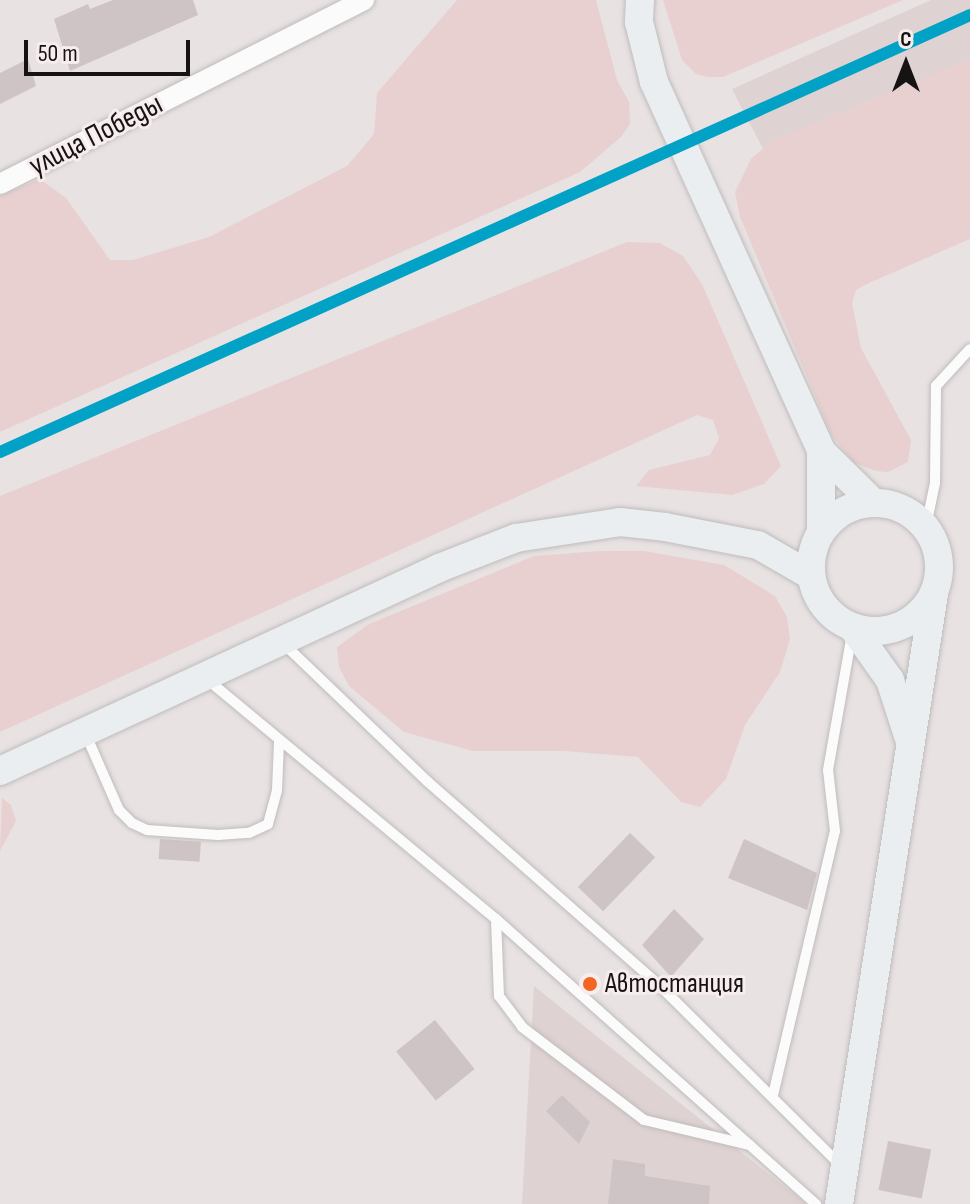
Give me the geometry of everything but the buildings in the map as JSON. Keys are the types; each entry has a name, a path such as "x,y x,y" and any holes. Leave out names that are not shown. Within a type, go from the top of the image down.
{"main road":[{"path":"640,0 639,22 669,113 821,451 874,503"},
{"path":"821,451 820,533 810,575 817,598 832,616 853,628 877,632 900,627 920,614 934,594"},
{"path":"0,771 206,679 439,568 530,536 620,522 758,545 820,533 839,513 874,503 908,510 926,526 937,547 940,571 839,1204"},
{"path":"758,545 810,575"},
{"path":"853,628 890,680 912,747"}],"street":[{"name":"улица Победы","path":"0,184 364,0"}],"lane":[{"path":"926,526 935,483 936,386 970,349"},
{"path":"773,1095 835,831 828,770 853,628"},
{"path":"281,642 773,1095 844,1170"},
{"path":"206,679 496,919 816,1204"},
{"path":"85,734 119,810 132,823 147,830 218,835 249,833 268,824 277,790 279,742"},
{"path":"496,919 499,996 522,1027 644,1120 750,1145"}],"shaded area":[{"path":"457,0 596,0 617,80 629,102 630,124 621,137 580,172 0,432 0,196 40,179 66,198 110,260 133,260 209,237 347,166 374,134 377,93"},
{"path":"663,0 903,0 723,77 707,77 696,74 682,60"},
{"path":"931,0 970,0 970,67 763,149 732,89"},
{"path":"970,59 970,239 856,290 852,303 861,348 911,440 908,462 888,472 876,471 854,463 831,434 740,217 735,192 751,159 773,140"},
{"path":"627,242 660,243 683,256 702,284 781,466 764,484 732,495 636,486 649,470 710,455 719,438 713,420 697,415 0,732 0,496"},
{"path":"644,551 724,565 775,596 787,617 790,639 780,672 745,725 726,779 700,807 681,802 638,757 564,751 473,751 404,732 349,686 339,667 337,647 369,624 534,556"},
{"path":"2,798 11,805 16,821 0,851"},
{"path":"534,986 805,1203 805,1204 522,1204"}],"transit line":[{"path":"0,452 970,15"}],"place":[{"name":"Автостанция","path":"590,984"}]}
